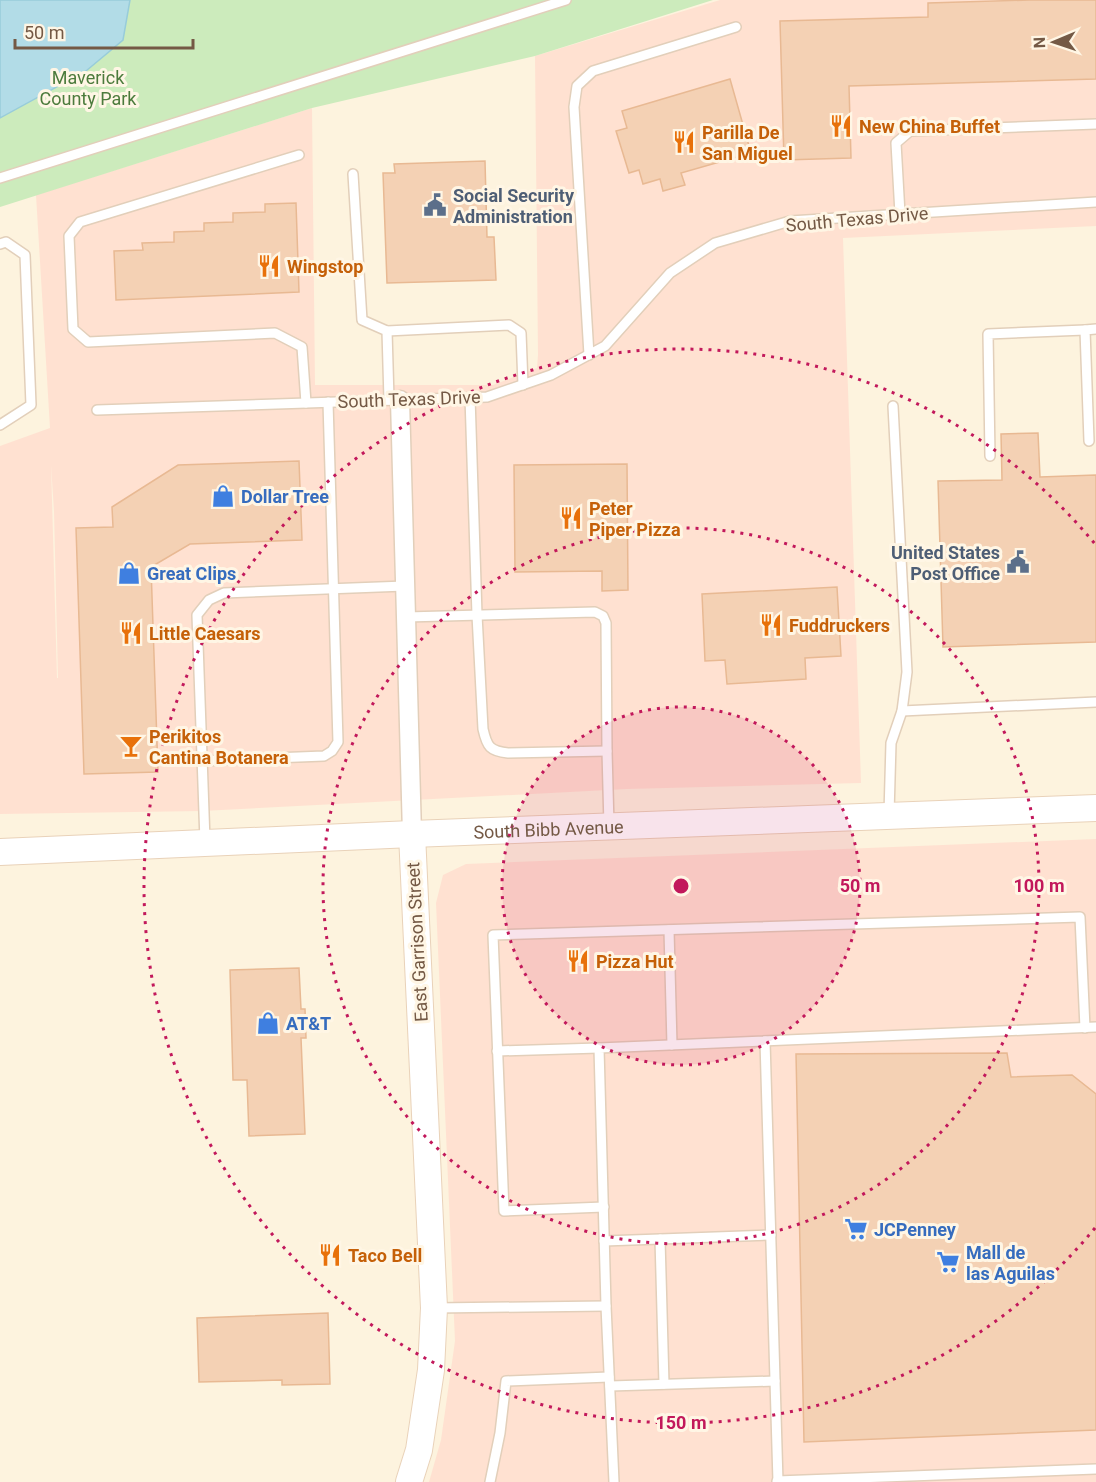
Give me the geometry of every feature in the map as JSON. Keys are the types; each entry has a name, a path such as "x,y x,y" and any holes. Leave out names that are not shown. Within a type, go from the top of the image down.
{"main road":[{"name":"South Bibb Avenue","path":"0,852 1096,808"},
{"name":"East Garrison Street","path":"409,1482 419,1450 430,1382 434,1308 412,834"}],"street":[{"name":"East Garrison Street","path":"394,400 405,586 412,834"}],"lane":[{"path":"0,178 566,0"},
{"path":"589,355 574,107 577,86 593,71 736,27"},
{"path":"900,214 896,142 910,131 1096,124"},
{"path":"299,155 80,222 69,236 73,329 88,342 275,333 302,347 306,403"},
{"path":"353,174 362,320 387,331 509,325 521,333 523,385"},
{"name":"South Texas Drive","path":"97,410 487,397 551,375 605,346 670,273 715,243 790,221 1096,202"},
{"path":"0,244 6,242 25,255 31,405 0,425"},
{"path":"990,456 988,334 1096,329"},
{"path":"1085,330 1089,441"},
{"path":"387,331 394,400"},
{"path":"470,397 477,615 483,729 487,744 496,752 508,753 607,751"},
{"path":"202,761 324,756 332,751 338,742 328,402"},
{"path":"889,816 891,743 902,711 907,672 893,406"},
{"path":"205,844 197,615 209,600 224,593 405,586"},
{"path":"406,618 595,612 603,615 606,623 609,827"},
{"path":"902,711 1096,702"},
{"path":"604,1207 504,1211 493,935 1080,917 1085,1028"},
{"path":"669,930 672,1045"},
{"path":"497,1052 1096,1027"},
{"path":"765,1041 777,1482 897,1479 1096,1469"},
{"path":"599,1048 606,1306 614,1482"},
{"path":"604,1241 771,1235"},
{"path":"660,1239 664,1384"},
{"path":"434,1308 606,1306"},
{"path":"490,1482 500,1433 506,1381 609,1381 664,1384 775,1381"}],"shaded area":[{"path":"720,0 1096,0 1096,226 843,238 861,783 627,789 202,811 0,814 0,446 50,428 36,195 312,108 315,385 493,385 537,368 535,56","holes":["51,465 54,511 58,678"]},
{"path":"1096,839 1096,1482 429,1482 441,1440 455,1341 436,903 443,875 466,864"}],"green space":[{"name":"Maverick County Park","path":"0,0 713,0 535,56 312,108 0,207"}],"water":[{"path":"0,0 130,0 123,40 86,71 0,118"}],"building":[{"path":"1096,0 1096,79 849,86 851,158 784,160 780,21 928,17 928,3"},
{"name":"Parilla De San Miguel","path":"730,79 751,153 681,173 685,185 663,191 660,179 643,184 639,170 629,173 616,131 627,128 622,111"},
{"name":"Social Security Administration","path":"485,161 487,237 494,237 496,280 387,283 383,173 395,173 394,164"},
{"path":"296,203 299,292 116,300 114,251 143,250 142,243 174,242 174,232 204,231 204,223 233,222 233,213 265,212 265,204"},
{"name":"United States Post Office","path":"1038,433 1040,477 1096,475 1096,642 943,647 938,481 1002,480 1001,434"},
{"path":"299,461 302,540 190,544 151,567 158,772 84,774 76,528 113,527 112,507 178,465"},
{"name":"Peter Piper Pizza","path":"627,464 628,590 602,591 602,571 515,572 514,465"},
{"name":"Fuddruckers","path":"837,587 841,656 805,658 806,679 727,684 725,660 705,661 702,594"},
{"name":"AT&T","path":"299,968 301,1009 305,1009 306,1038 301,1038 305,1134 249,1136 247,1080 233,1080 230,970"},
{"name":"Mall de las Aguilas","path":"1007,1053 1011,1077 1072,1075 1096,1094 1096,1430 804,1442 796,1054"},
{"path":"328,1313 330,1384 282,1385 282,1380 199,1382 197,1318"}],"place":[{"name":"New China Buffet","path":"841,126"},
{"name":"Parilla De San Miguel","path":"684,142"},
{"name":"Social Security Administration","path":"435,205"},
{"name":"Wingstop","path":"269,266"},
{"name":"Dollar Tree","path":"223,496"},
{"name":"Peter Piper Pizza","path":"571,518"},
{"name":"United States Post Office","path":"1018,562"},
{"name":"Great Clips","path":"129,573"},
{"name":"Fuddruckers","path":"771,625"},
{"name":"Little Caesars","path":"131,633"},
{"name":"Perikitos Cantina Botanera","path":"131,746"},
{"name":"Pizza Hut","path":"578,961"},
{"name":"AT&T","path":"268,1023"},
{"name":"JCPenney","path":"856,1229"},
{"name":"Taco Bell","path":"330,1255"},
{"name":"Mall de las Aguilas","path":"948,1262"}]}
